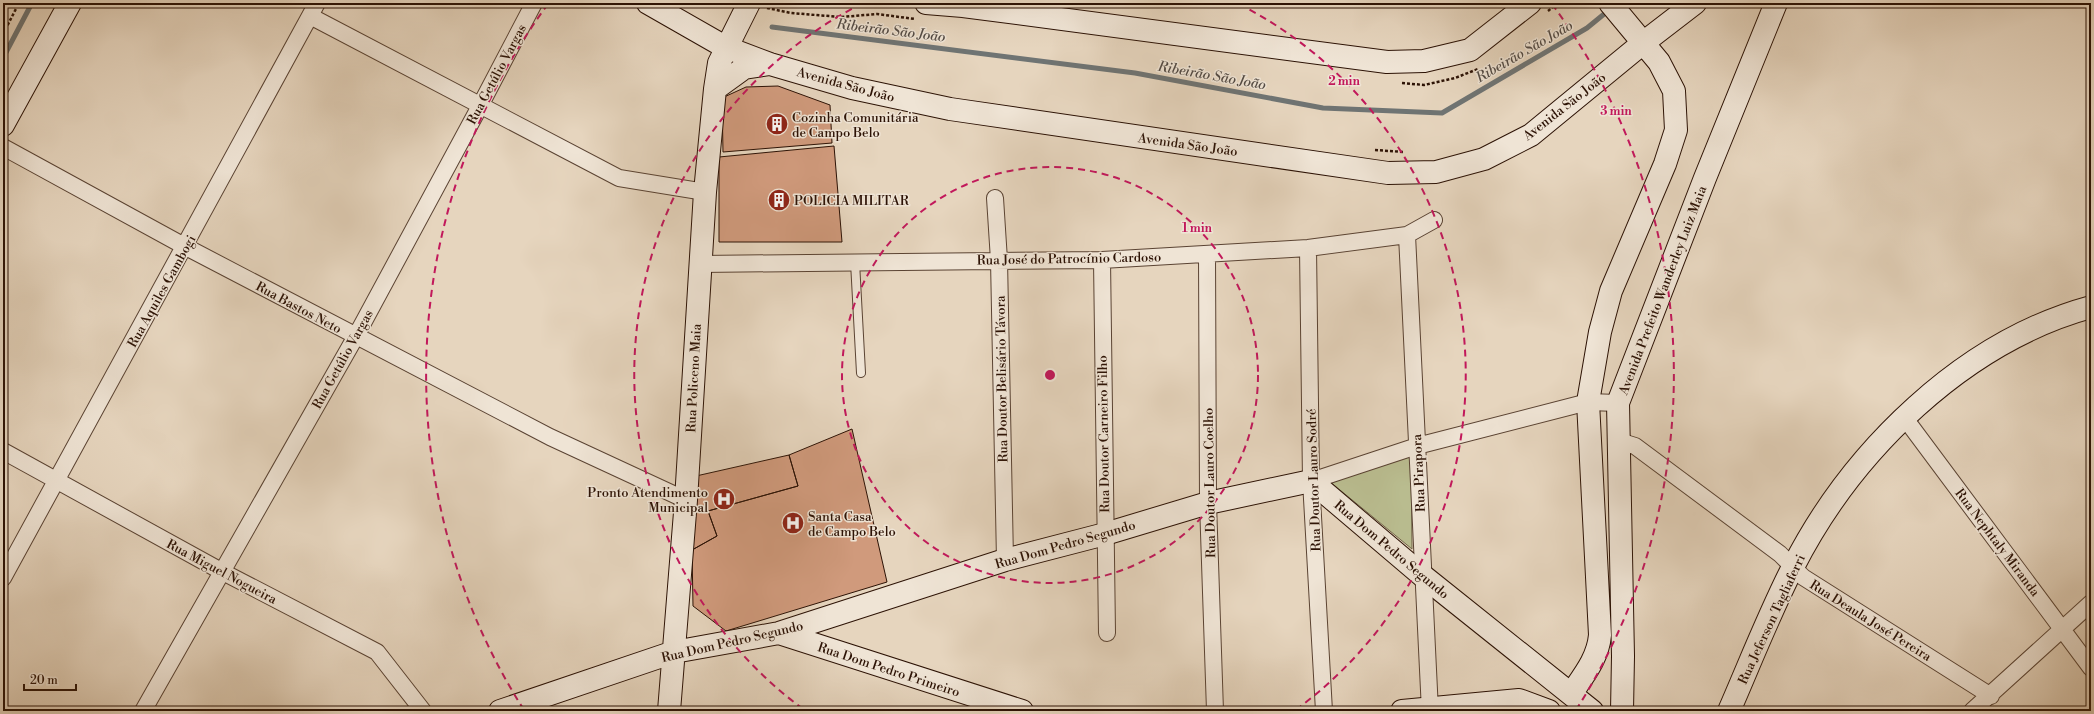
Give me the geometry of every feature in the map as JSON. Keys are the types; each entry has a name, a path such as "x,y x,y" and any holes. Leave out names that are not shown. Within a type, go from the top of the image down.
{"street":[{"path":"3,125 70,3"},
{"name":"Rua Getúlio Vargas","path":"142,711 356,336 534,3"},
{"name":"Avenida São João","path":"648,3 725,48 770,64 852,88 950,109 1388,173 1436,172 1484,159 1531,135 1637,35 1695,3"},
{"path":"926,3 963,4 1387,62 1424,61 1470,50 1530,3"},
{"path":"1571,694 1591,665 1599,646 1600,635 1588,402 1600,332 1611,291 1666,164 1676,130 1674,91 1659,62 1610,3"},
{"name":"Avenida Prefeito Wanderley Luiz Maia","path":"1622,711 1623,656 1618,403 1705,178 1776,3"},
{"name":"Rua Policeno Maia","path":"669,711 686,500 705,192 715,89 719,63 725,48 757,5"},
{"path":"314,10 480,106 619,178 705,192"},
{"name":"Rua Aquiles Gambogi","path":"3,578 58,481 314,10"},
{"path":"715,89 744,68 770,64"},
{"name":"Rua Bastos Neto","path":"3,148 186,247 550,437 686,500"},
{"name":"Rua Doutor Belisário Távora","path":"994,198 999,260 1005,560"},
{"name":"Rua José do Patrocínio Cardoso","path":"700,264 1102,260 1308,248 1407,235 1434,220"},
{"name":"Rua Pirapora","path":"1407,235 1429,709"},
{"name":"Rua Doutor Lauro Sodré","path":"1308,248 1311,481 1324,711"},
{"name":"Rua Doutor Lauro Coelho","path":"1207,254 1208,503 1215,711"},
{"name":"Rua Doutor Carneiro Filho","path":"1102,260 1107,633"},
{"name":"Rua Jeferson Tagliaferri","path":"1729,711 1793,567 1832,503 1883,438 1904,417 1956,374 1992,351 2035,329 2091,307"},
{"path":"1311,481 1416,446 1588,402 1618,403"},
{"name":"Rua Nephtaly Miranda","path":"1904,417 2091,668"},
{"name":"Rua Deaula José Pereira","path":"1619,441 1635,446 1780,554 1803,577 1991,696"},
{"name":"Rua Miguel Nogueira","path":"3,451 221,571 377,652 423,711"},
{"name":"Rua Dom Pedro Segundo","path":"500,711 674,652 779,633 1005,560 1105,534 1208,503 1311,481 1423,576 1592,711"},
{"path":"1972,711 1991,696 2062,628 2091,604"},
{"path":"821,648 829,637 829,617"},
{"name":"Rua Dom Pedro Primeiro","path":"779,633 821,648 1022,711"},
{"path":"1402,711 1519,700 1549,711"}],"lane":[{"path":"855,262 861,373"}],"path":[{"path":"3,34 19,3"},
{"path":"757,5 791,13"},
{"path":"1374,150 1412,152"}],"green space":[{"path":"1411,456 1412,549 1329,481"}],"building":[{"name":"Cozinha Comunitária de Campo Belo","path":"778,86 830,105 832,143 723,152 722,98 746,87"},
{"name":"POLICIA MILITAR","path":"834,146 842,242 719,242 719,157"},
{"name":"Santa Casa de Campo Belo","path":"852,429 887,582 726,631 693,606 692,550 717,536 708,511 798,486 789,455"},
{"name":"Pronto Atendimento Municipal","path":"789,455 798,486 708,511 717,536 692,550 696,476"}],"waterway":[{"name":"Ribeirão São João","path":"3,58 32,3"},
{"name":"Ribeirão São João","path":"772,27 1135,73 1323,108 1442,113 1587,28 1609,10"}],"place":[{"name":"Cozinha Comunitária de Campo Belo","path":"777,124"},
{"name":"POLICIA MILITAR","path":"779,200"},
{"name":"Pronto Atendimento Municipal","path":"724,499"},
{"name":"Santa Casa de Campo Belo","path":"793,523"}]}
